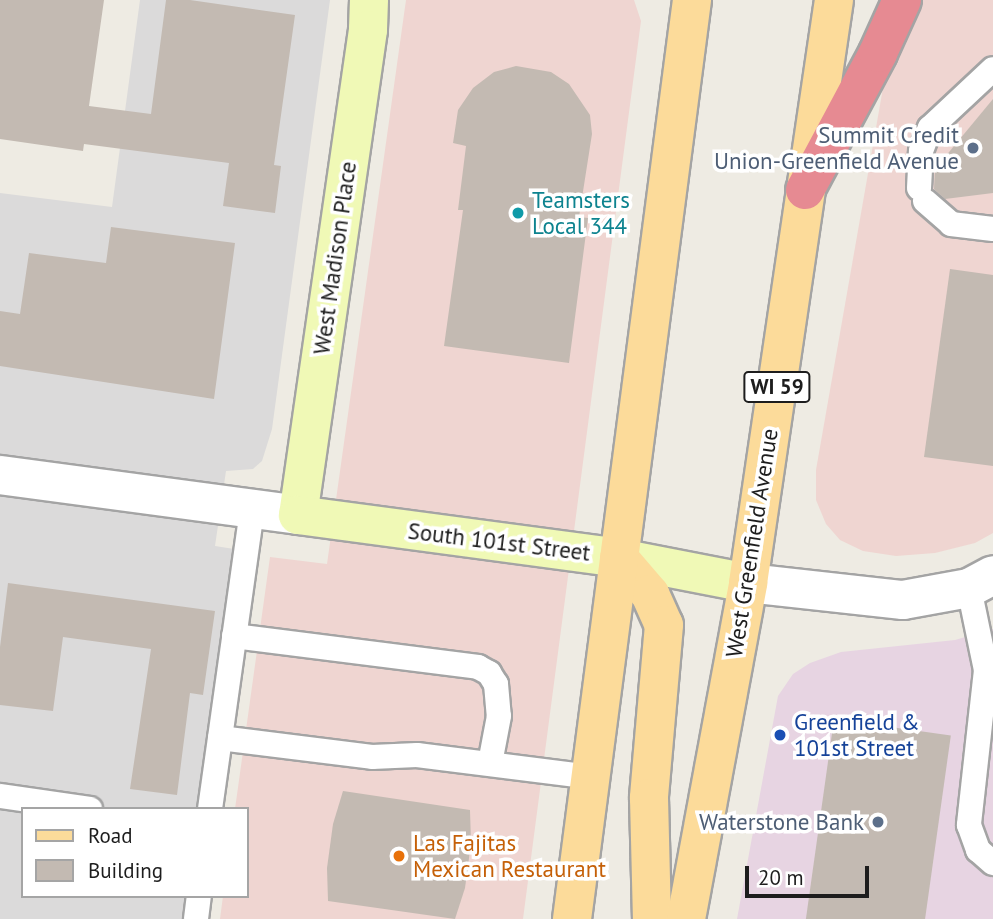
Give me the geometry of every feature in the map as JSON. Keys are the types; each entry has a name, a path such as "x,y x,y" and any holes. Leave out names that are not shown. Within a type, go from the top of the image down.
{"highway":[{"path":"805,190 878,53 902,0"}],"main road":[{"path":"572,919 692,0"},
{"name":"West Greenfield Avenue","path":"686,919 748,583 834,0"},
{"path":"620,558 650,594 664,625 649,797 652,919"}],"street":[{"name":"West Madison Place","path":"298,515 368,30 369,0"},
{"name":"South 101st Street","path":"0,475 620,558 748,583 903,600 981,582"}],"lane":[{"path":"993,69 930,128 920,151 922,195 930,208 951,223 993,229"},
{"path":"211,807 252,510"},
{"path":"981,582 986,670 969,825 978,850 993,863"},
{"path":"234,636 478,667 489,673 496,684 499,716 490,763"},
{"path":"220,738 372,757 417,755 591,776"},
{"path":"0,796 76,807"},
{"path":"196,919 199,898"}],"shaded area":[{"path":"140,0 330,0 272,429 262,461 253,469 226,471 215,546 234,549 199,807 21,807 21,898 186,898 183,919 0,919 0,193 112,207"},
{"path":"406,0 634,0 641,21 523,919 220,919 223,898 248,898 248,807 235,807 270,557 327,564"},
{"path":"915,0 993,0 993,533 975,543 935,553 896,556 863,551 840,540 826,524 816,500 816,470 887,65"},
{"path":"993,629 993,919 737,919 778,696 793,674 810,663 841,652 955,640"}],"building":[{"path":"0,0 104,0 89,106 151,114 166,0 190,0 295,15 274,165 281,166 275,213 223,206 229,163 84,144 83,151 0,139"},
{"name":"Teamsters Local 344","path":"516,66 551,72 569,84 590,115 592,134 579,217 588,218 569,363 444,346 463,210 458,210 466,146 453,143 458,110 473,88 494,72"},
{"name":"Summit Credit Union-Greenfield Avenue","path":"993,99 993,193 945,199 934,189 935,169"},
{"path":"111,227 235,243 214,399 0,366 0,311 20,314 29,253 106,263"},
{"path":"950,269 993,275 993,466 924,457"},
{"path":"8,583 215,611 203,695 190,693 177,795 130,789 151,649 63,637 53,711 0,705 0,647"},
{"name":"Waterstone Bank","path":"834,719 951,735 925,919 806,919"},
{"name":"Las Fajitas Mexican Restaurant","path":"343,791 470,810 471,843 465,888 455,919 328,901 327,868 333,824"}],"place":[{"name":"Summit Credit Union-Greenfield Avenue","path":"973,148"},
{"name":"Teamsters Local 344","path":"518,213"},
{"name":"Greenfield & 101st Street","path":"780,735"},
{"name":"Waterstone Bank","path":"878,822"},
{"name":"Las Fajitas Mexican Restaurant","path":"399,856"}]}
